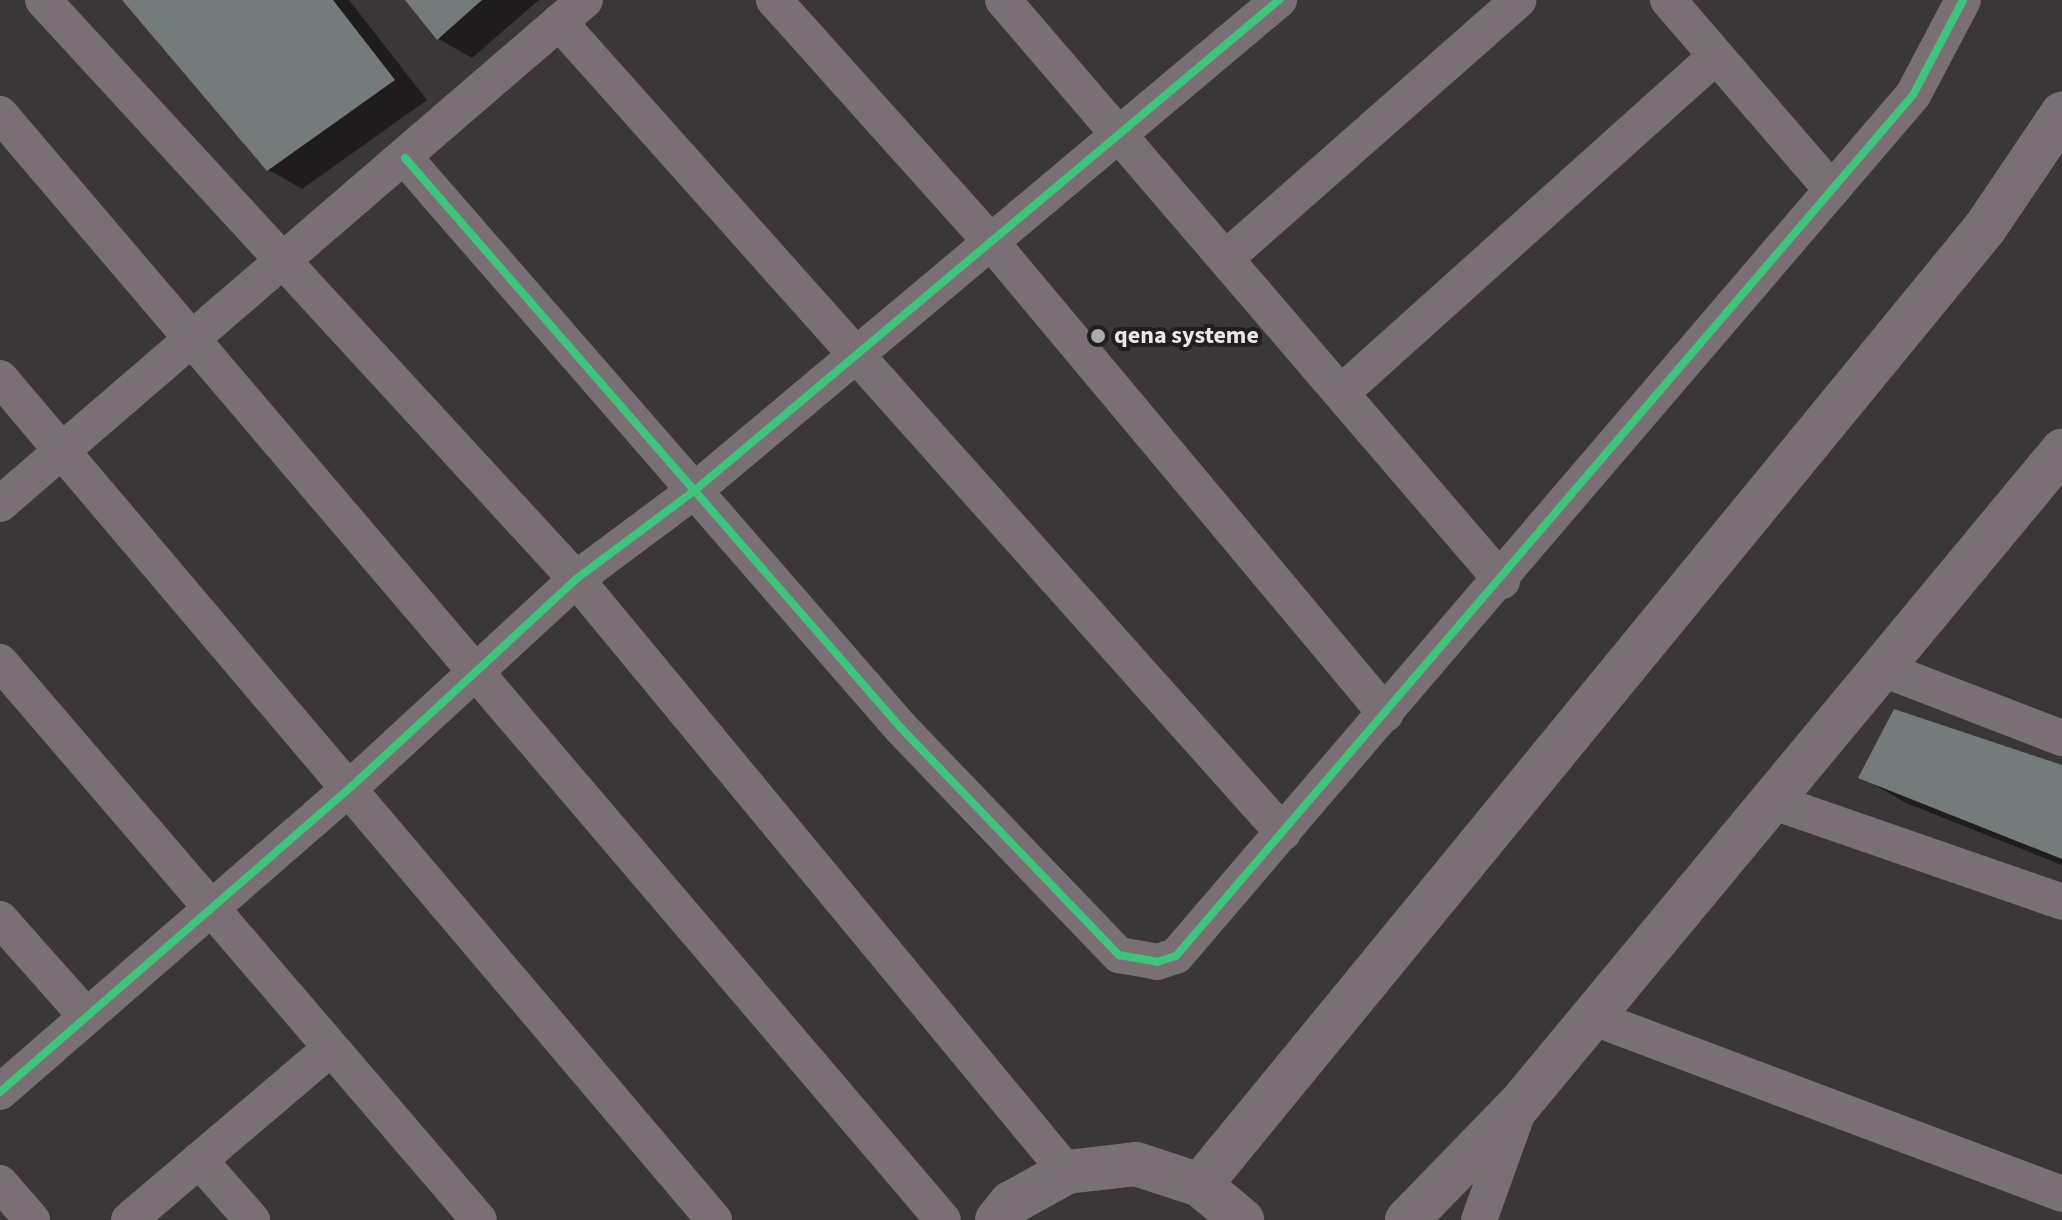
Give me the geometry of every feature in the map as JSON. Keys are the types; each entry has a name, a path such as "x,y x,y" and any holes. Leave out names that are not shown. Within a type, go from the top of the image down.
{"street":[{"path":"43,0 283,266 576,579 1067,1172"},
{"path":"774,0 991,242 1386,714"},
{"path":"1003,0 1502,581"},
{"path":"0,1092 352,786 474,668 576,579 694,491 991,242 1122,137 1279,0"},
{"path":"1226,258 1519,0"},
{"path":"1668,0 1832,190"},
{"path":"405,158 901,728 1119,955 1141,962 1176,956 1502,581 1913,95 1948,9"},
{"path":"0,504 283,266 572,11 854,358 1283,833"},
{"path":"1341,393 1716,56"},
{"path":"0,114 943,1220"},
{"path":"1200,1185 1985,228 2062,114"},
{"path":"0,378 352,786 713,1219"},
{"path":"1407,1220 1520,1104 1594,1018 2062,451"},
{"path":"0,662 479,1220"},
{"path":"1883,669 2062,738"},
{"path":"1774,802 2062,902"},
{"path":"0,919 86,1016"},
{"path":"1594,1018 2062,1194"},
{"path":"129,1220 331,1048"},
{"path":"1479,1220 1520,1104"},
{"path":"199,1160 252,1220"},
{"path":"997,1220 1011,1203 1067,1172 1136,1164 1200,1185 1242,1220"},
{"path":"0,1183 32,1220"}],"building":[{"path":"122,0 333,0 395,80 267,171"},
{"path":"405,0 482,0 437,40"},
{"path":"1894,709 2062,765 2062,859 1858,778"}],"cycle path":[{"path":"0,1092 352,786 576,579 694,491 1279,0"},
{"path":"405,158 901,728 1119,955 1157,962 1176,956 1913,95 1963,0"}],"place":[{"name":"qena systeme","path":"1098,336"}]}
